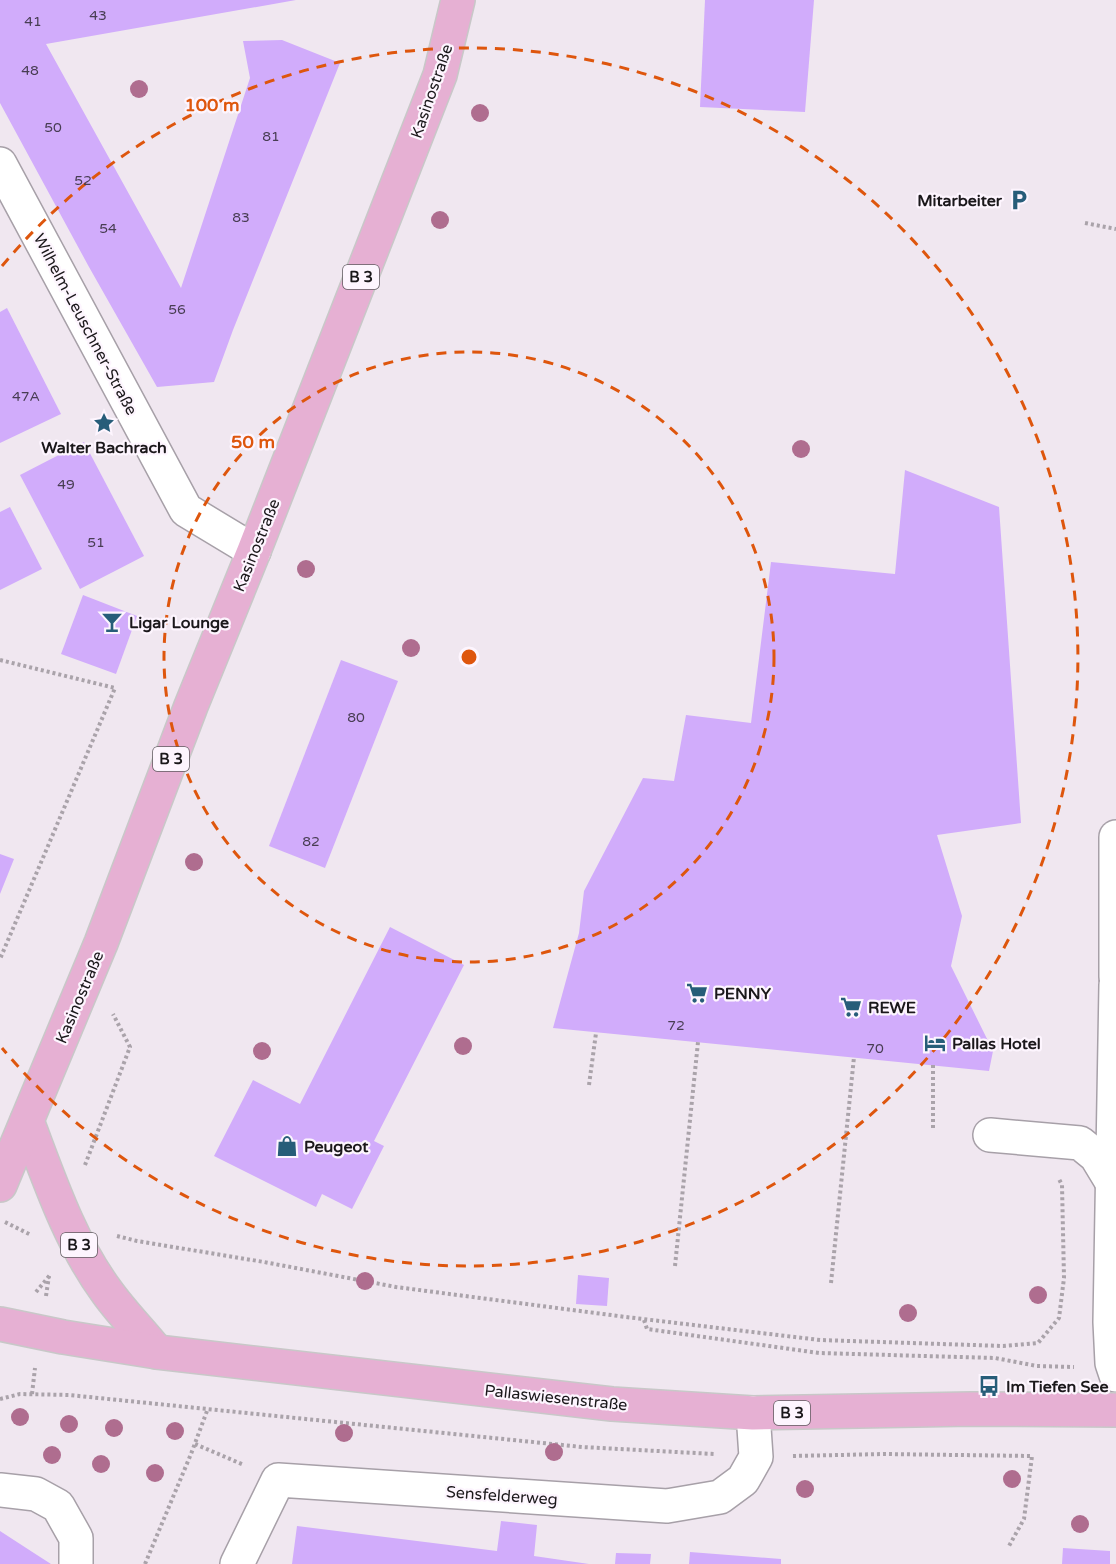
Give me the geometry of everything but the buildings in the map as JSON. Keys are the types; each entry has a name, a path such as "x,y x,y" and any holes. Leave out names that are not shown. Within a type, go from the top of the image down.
{"main road":[{"name":"Kasinostraße","path":"0,1185 101,943 191,706 440,75 458,0"},
{"name":"B 3","path":"27,1122 59,1200 91,1267 107,1293 157,1352"},
{"name":"Pallaswiesenstraße","path":"0,1324 157,1352 612,1404 753,1413 962,1409 1116,1410"}],"street":[{"name":"Wilhelm-Leuschner-Straße","path":"0,164 186,510 254,550"},
{"path":"1116,837 1116,977"},
{"path":"1116,985 1110,1322 1112,1363 1116,1375"},
{"path":"990,1135 1080,1143 1096,1156 1113,1184"},
{"name":"Sensfelderweg","path":"278,1480 667,1506 720,1497 743,1480 756,1457 753,1413"},
{"path":"237,1564 278,1480"},
{"path":"0,1491 36,1494 58,1506 76,1538 76,1564"}],"path":[{"path":"1084,224 1116,229"},
{"path":"0,660 116,688 0,959"},
{"path":"589,1085 596,1033"},
{"path":"675,1266 698,1042"},
{"path":"85,1172 85,1162 130,1047"},
{"path":"831,1283 854,1057"},
{"path":"933,1065 933,1128"},
{"path":"107,1233 137,1241 396,1287 644,1320 820,1340 1003,1346 1038,1343 1059,1318 1064,1278 1062,1185 1055,1173"},
{"path":"1059,1318 1066,1318"},
{"path":"644,1320 647,1329 819,1353 995,1358 1037,1366 1076,1367"},
{"path":"0,1399 20,1394 69,1395 305,1420"},
{"path":"145,1564 207,1411"},
{"path":"195,1444 278,1480"},
{"path":"1009,1546 1024,1519 1032,1456"}],"place":[{"name":"Mitarbeiter","path":"1019,200"},
{"name":"Walter Bachrach","path":"104,423"},
{"name":"Ligar Lounge","path":"112,622"},
{"name":"PENNY","path":"697,993"},
{"name":"REWE","path":"851,1007"},
{"name":"Pallas Hotel","path":"935,1043"},
{"name":"Peugeot","path":"287,1146"},
{"name":"Im Tiefen See","path":"989,1386"}]}
